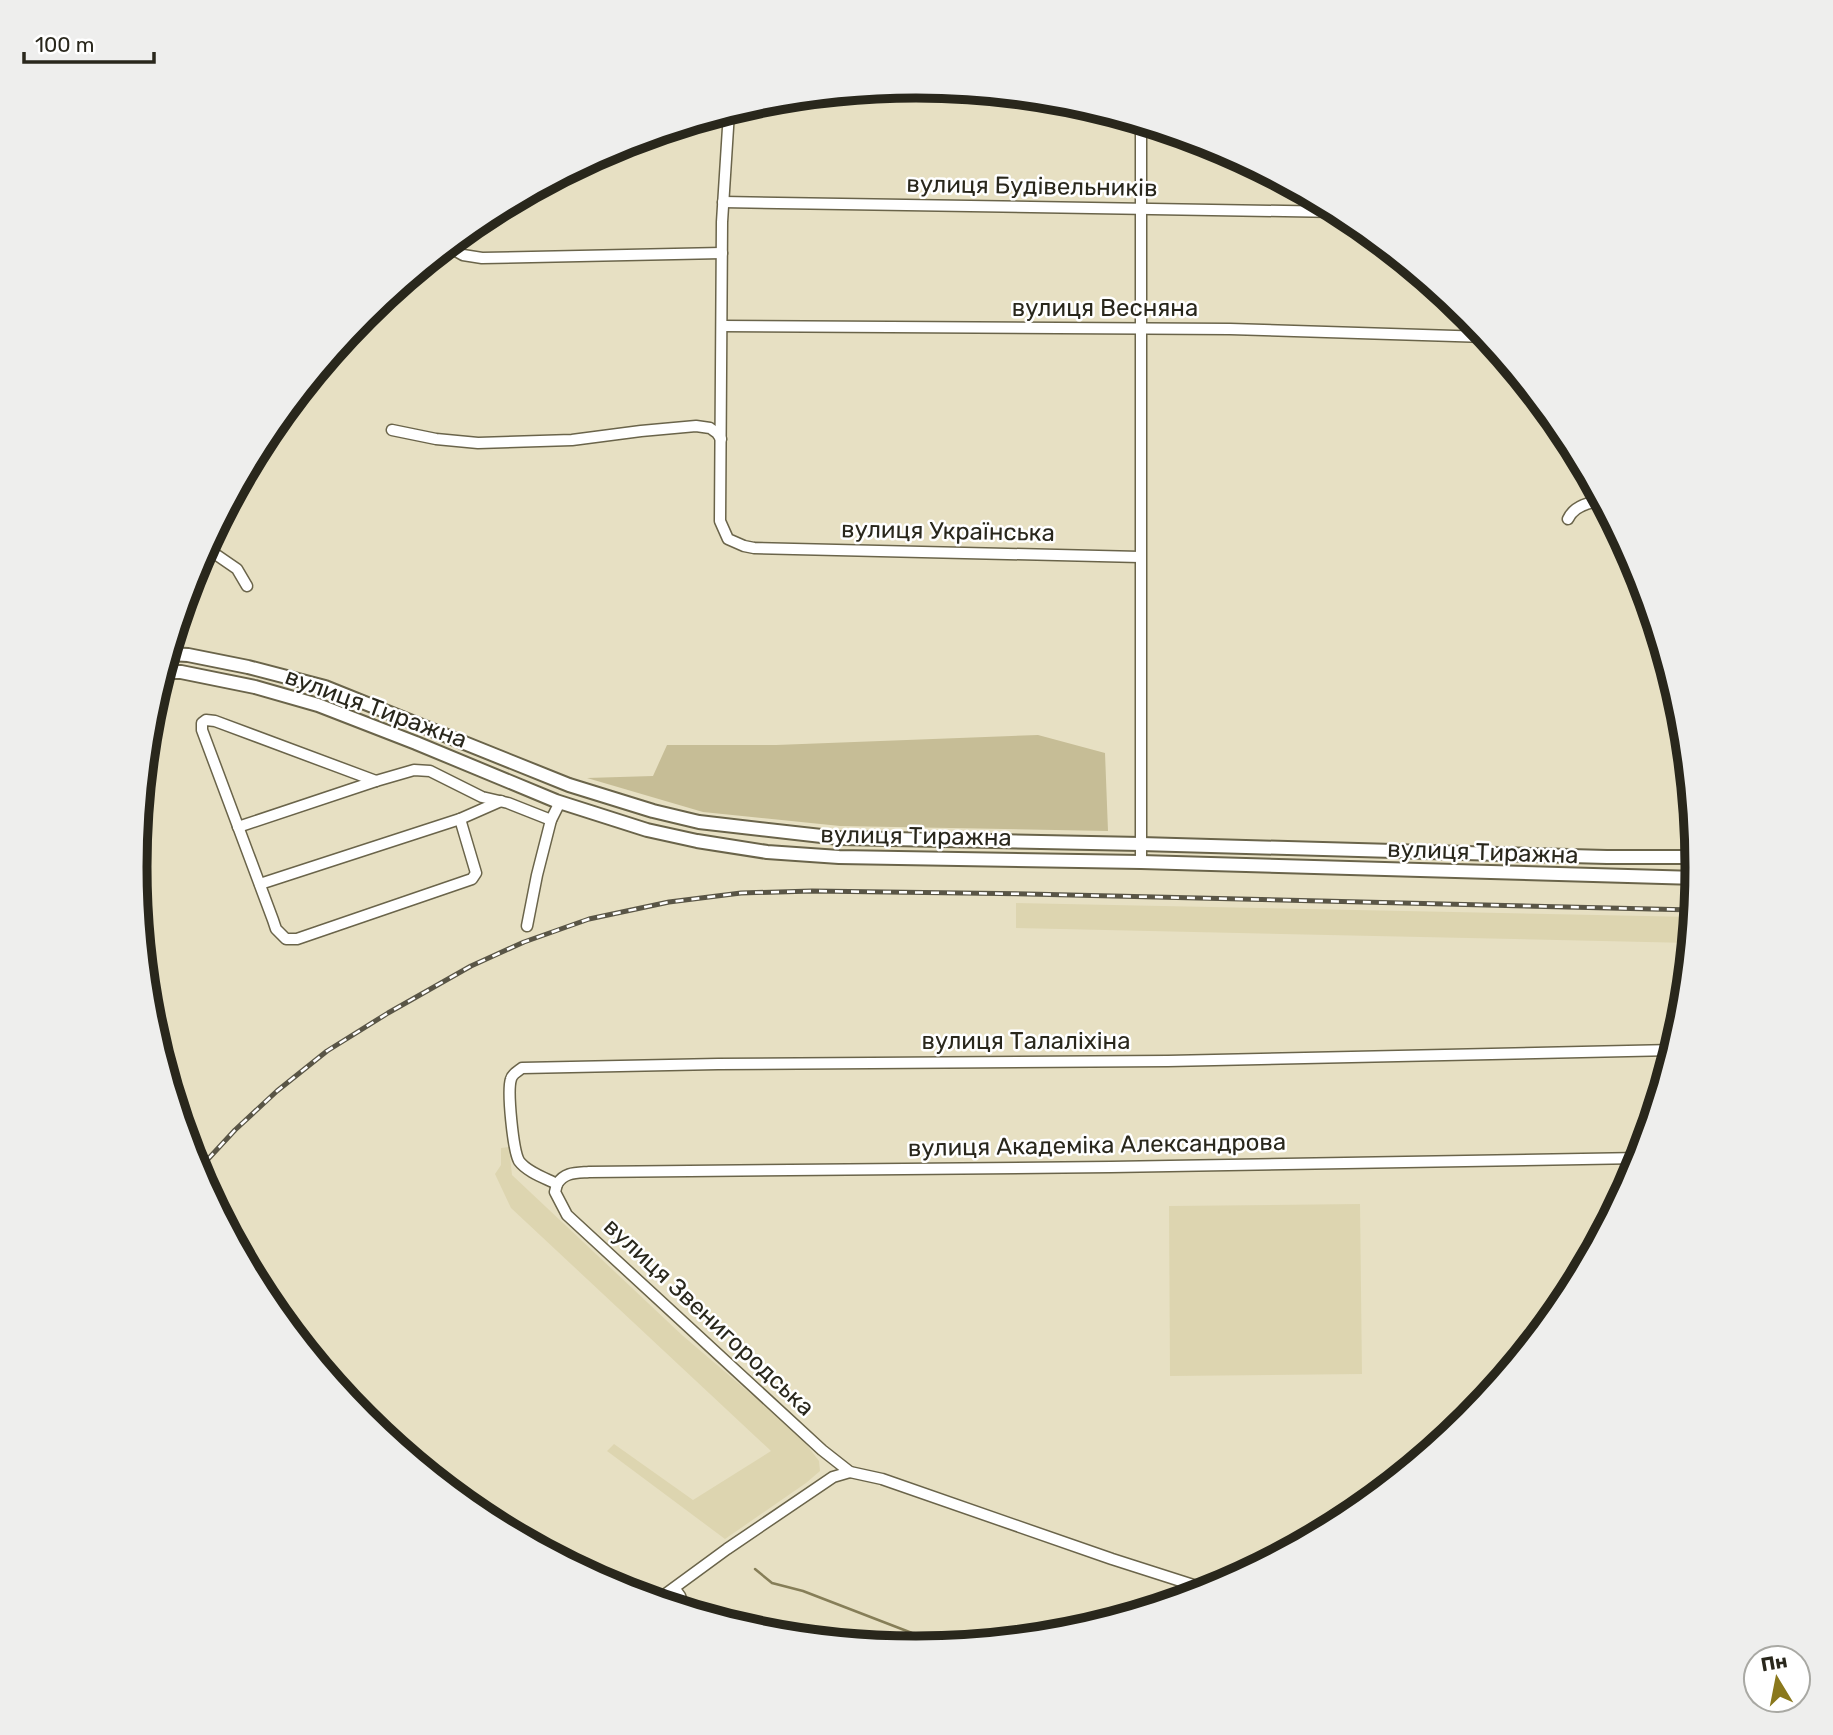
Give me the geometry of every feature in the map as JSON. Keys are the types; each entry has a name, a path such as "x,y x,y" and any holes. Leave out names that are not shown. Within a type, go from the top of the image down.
{"main road":[{"name":"вулиця Тиражна","path":"177,654 248,667 325,687 569,785 699,822 839,838 1686,857"},
{"name":"вулиця Тиражна","path":"172,672 255,687 318,705 560,802 647,830 767,852 839,857 1141,862 1686,878"},
{"path":"560,802 569,785"}],"street":[{"path":"721,439 723,202 728,121"},
{"path":"1141,132 1141,862"},
{"name":"вулиця Будівельників","path":"723,202 1318,211"},
{"path":"456,251 482,258 722,253"},
{"name":"вулиця Весняна","path":"722,326 1230,329 1473,337"},
{"path":"392,430 436,439 478,443 572,440 703,426 717,433 721,439"},
{"name":"вулиця Українська","path":"721,439 720,521 728,540 744,547 1140,556"},
{"path":"1568,519 1571,512 1593,502"},
{"path":"214,554 237,569 247,586"},
{"path":"376,781 215,721 206,720 202,723 202,730 276,929 286,939 301,938 472,879 476,873 460,819"},
{"path":"238,827 414,770 430,771 482,797 501,801 551,820"},
{"path":"260,884 460,819 501,801"},
{"path":"527,926 551,820 560,802"},
{"name":"вулиця Талаліхіна","path":"557,1184 524,1166 515,1150 510,1080 522,1068 1168,1061 1664,1050"},
{"name":"вулиця Академіка Александрова","path":"557,1184 568,1174 589,1172 1628,1158"},
{"name":"вулиця Звенигородська","path":"557,1184 555,1192 567,1215 822,1450 850,1472 882,1479 1193,1585"},
{"path":"666,1595 727,1549 833,1477 850,1472"},
{"path":"675,1589 681,1600"}],"shaded area":[{"path":"1038,735 1105,753 1108,831 840,826 703,812 587,778 653,776 667,745 776,745"},
{"path":"1016,903 1684,917 1682,943 1016,928"},
{"path":"509,1147 512,1175 682,1335 800,1436 819,1461 820,1471 725,1539 607,1451 614,1444 693,1500 771,1451 511,1208 495,1174 501,1165 501,1148"},
{"path":"1360,1204 1362,1374 1170,1376 1169,1206"}],"waterway":[{"path":"755,1569 772,1583 803,1591 924,1637"}],"railway":[{"path":"206,1161 277,1091 327,1051 471,966 524,942 589,919 669,902 741,893 812,891 1684,910"}]}
